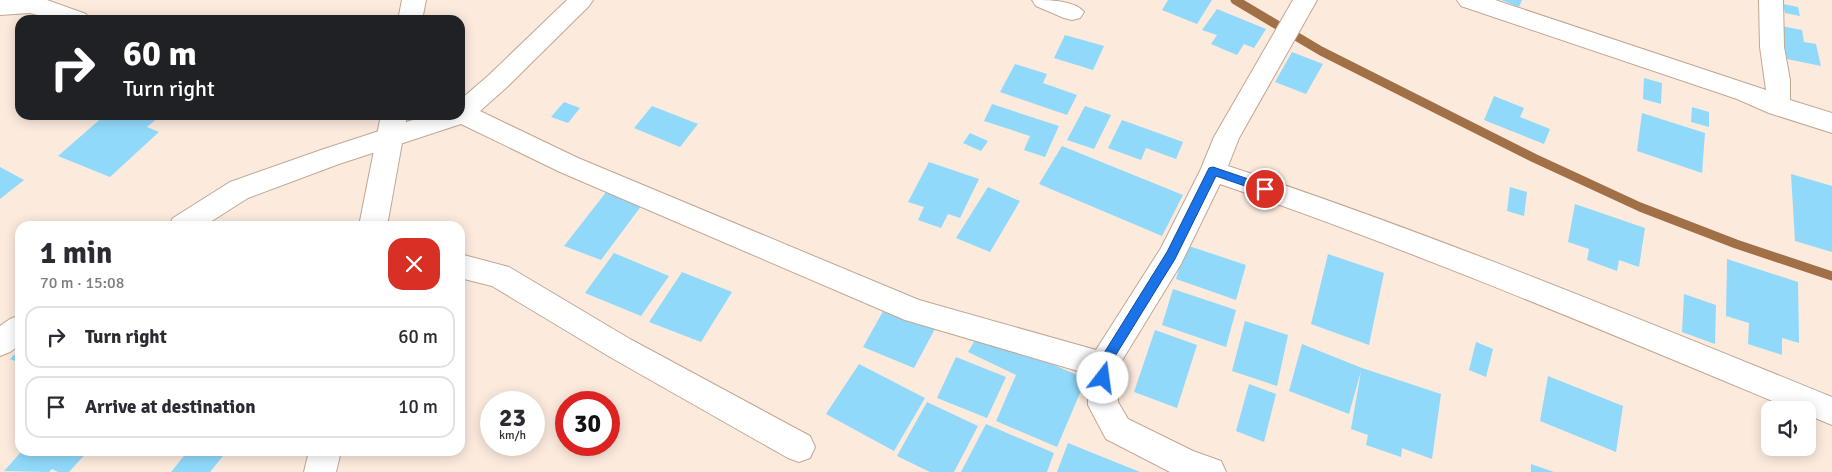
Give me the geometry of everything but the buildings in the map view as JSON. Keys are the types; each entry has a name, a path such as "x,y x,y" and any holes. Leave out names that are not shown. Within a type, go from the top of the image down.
{"street":[{"path":"411,15 413,0"},
{"path":"465,110 498,81 581,0"},
{"path":"1044,0 1072,12"},
{"path":"1194,469 1117,429 1103,405 1103,365 1171,256 1213,171 1227,137 1305,0"},
{"path":"1468,0 1746,92 1778,106 1832,123"},
{"path":"1771,0 1772,47 1778,80 1778,106"},
{"path":"0,7 14,2 51,7 68,15"},
{"path":"465,116 569,165 915,311 1103,365"},
{"path":"191,221 239,190 392,126 426,120"},
{"path":"374,221 392,126"},
{"path":"1213,171 1334,212 1490,271 1832,412"},
{"path":"465,267 499,276 620,348 799,447"},
{"path":"0,343 15,332"},
{"path":"320,472 324,456"}],"waterway":[{"path":"1235,0 1321,51 1534,158 1640,207 1736,244 1832,276"}],"route":[{"path":"1103,378 1103,365 1171,256 1213,171 1265,189"}]}
